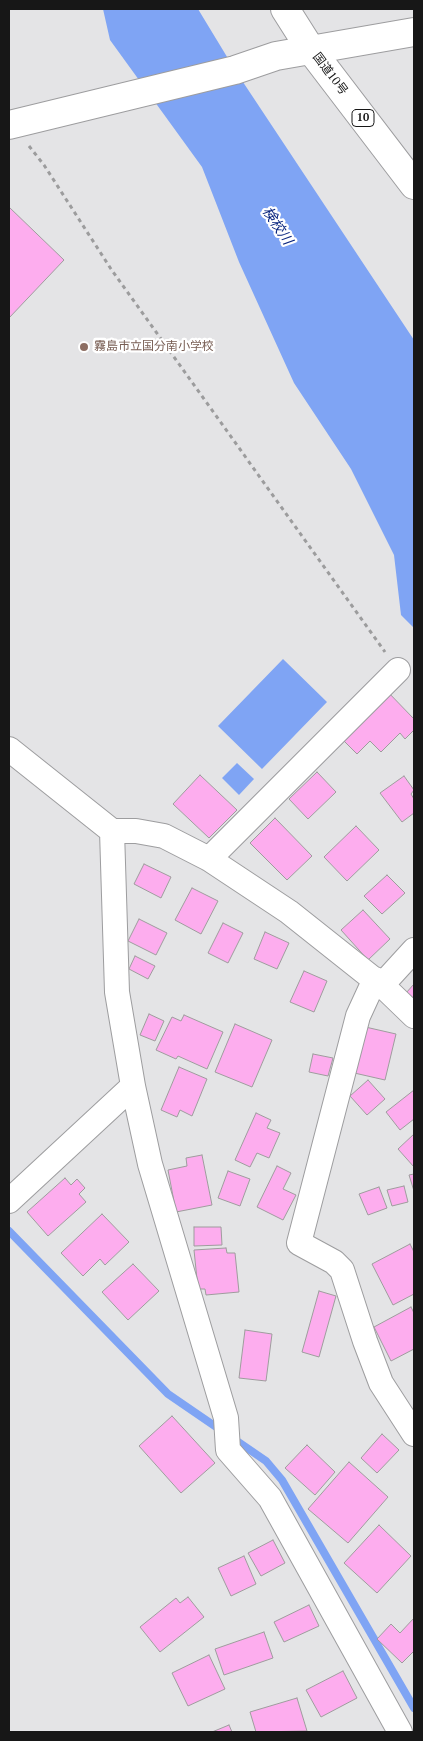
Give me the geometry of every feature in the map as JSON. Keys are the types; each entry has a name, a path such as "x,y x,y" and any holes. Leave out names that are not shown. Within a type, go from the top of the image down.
{"main road":[{"name":"国道10号","path":"285,9 312,50 414,185"},
{"path":"10,125 235,70 276,56 414,32"}],"street":[{"path":"209,859 398,670"},
{"path":"9,749 112,831 144,832 164,836 209,859 290,912 378,982 414,1016"},
{"path":"112,831 117,992 133,1086 150,1164 226,1418 228,1450 270,1498 400,1732"},
{"path":"414,950 378,982 358,1016 299,1243 334,1262 342,1270 381,1383 414,1434"},
{"path":"9,1201 133,1086"}],"path":[{"path":"10,125 44,165 111,269 398,670"}],"water":[{"name":"検校川","path":"103,9 198,9 235,70 414,340 414,628 401,615 394,555 351,469 294,383 239,262 202,167 110,40"},
{"path":"283,659 327,702 262,769 218,726"},
{"path":"237,763 254,779 239,795 222,778"}],"building":[{"path":"9,207 64,260 9,318"},
{"path":"385,689 414,719 414,730 405,739 400,733 381,752 370,741 357,754 339,736"},
{"path":"317,772 336,792 308,819 289,799"},
{"path":"200,775 237,810 209,838 173,804"},
{"path":"404,776 414,790 411,794 414,799 414,813 402,822 380,793"},
{"path":"275,818 312,856 287,880 250,843"},
{"path":"356,826 379,850 347,881 324,857"},
{"path":"144,864 171,877 161,898 134,884"},
{"path":"387,875 405,893 382,914 364,896"},
{"path":"192,888 218,901 201,934 175,920"},
{"path":"363,910 390,939 368,960 341,930"},
{"path":"139,919 167,933 156,955 128,941"},
{"path":"223,923 243,933 228,963 208,953"},
{"path":"265,932 289,943 277,969 254,959"},
{"path":"135,956 155,966 148,979 129,969"},
{"path":"304,971 327,981 314,1012 290,1002"},
{"path":"414,984 414,1002 406,993"},
{"path":"149,1014 164,1021 155,1041 140,1035"},
{"path":"184,1015 223,1032 207,1069 178,1056 176,1059 156,1050 172,1017 181,1021"},
{"path":"235,1024 272,1040 252,1087 215,1072"},
{"path":"361,1026 396,1034 385,1080 350,1072"},
{"path":"313,1054 333,1058 328,1076 309,1072"},
{"path":"179,1067 207,1079 192,1116 180,1110 177,1117 161,1110"},
{"path":"368,1080 385,1099 367,1115 350,1096"},
{"path":"414,1090 414,1119 400,1130 386,1112"},
{"path":"256,1113 271,1120 267,1128 280,1133 269,1158 257,1153 250,1167 235,1160"},
{"path":"414,1134 414,1167 398,1149"},
{"path":"202,1155 212,1205 176,1212 168,1170 187,1166 186,1158"},
{"path":"277,1166 291,1173 283,1189 296,1195 283,1220 257,1207"},
{"path":"228,1171 250,1179 240,1206 218,1198"},
{"path":"414,1174 414,1191 409,1175"},
{"path":"65,1178 71,1185 77,1179 85,1188 79,1194 86,1202 48,1236 27,1212"},
{"path":"404,1186 408,1202 392,1206 387,1190"},
{"path":"379,1187 387,1208 368,1215 359,1194"},
{"path":"102,1214 129,1242 105,1265 100,1259 83,1276 61,1253"},
{"path":"194,1227 221,1227 222,1245 194,1246"},
{"path":"410,1244 414,1252 414,1294 393,1305 372,1264"},
{"path":"226,1248 227,1253 235,1253 239,1292 206,1295 205,1289 198,1289 194,1250"},
{"path":"133,1264 159,1291 128,1320 102,1292"},
{"path":"319,1291 336,1296 319,1357 302,1352"},
{"path":"411,1307 414,1313 414,1349 391,1361 374,1327"},
{"path":"245,1330 272,1334 266,1381 239,1378"},
{"path":"172,1416 215,1463 181,1493 139,1446"},
{"path":"382,1434 399,1450 377,1473 361,1458"},
{"path":"307,1445 335,1472 315,1495 285,1468"},
{"path":"349,1462 388,1497 348,1543 308,1509"},
{"path":"379,1525 411,1556 377,1593 344,1563"},
{"path":"273,1540 285,1563 261,1576 248,1553"},
{"path":"244,1556 256,1584 231,1596 218,1568"},
{"path":"188,1597 204,1617 160,1652 140,1627 176,1598 180,1603"},
{"path":"309,1605 319,1626 284,1642 274,1622"},
{"path":"414,1618 414,1651 402,1663 377,1639 391,1624 400,1633"},
{"path":"264,1632 273,1658 224,1675 215,1649"},
{"path":"209,1655 225,1689 188,1706 172,1673"},
{"path":"343,1671 357,1698 321,1717 306,1690"},
{"path":"297,1698 307,1731 256,1732 250,1712"},
{"path":"229,1725 232,1732 212,1732"}],"waterway":[{"path":"9,1231 168,1394 222,1431"},
{"path":"231,1437 266,1461 282,1480 414,1708"}],"place":[{"name":"霧島市立国分南小学校","path":"84,347"}]}
